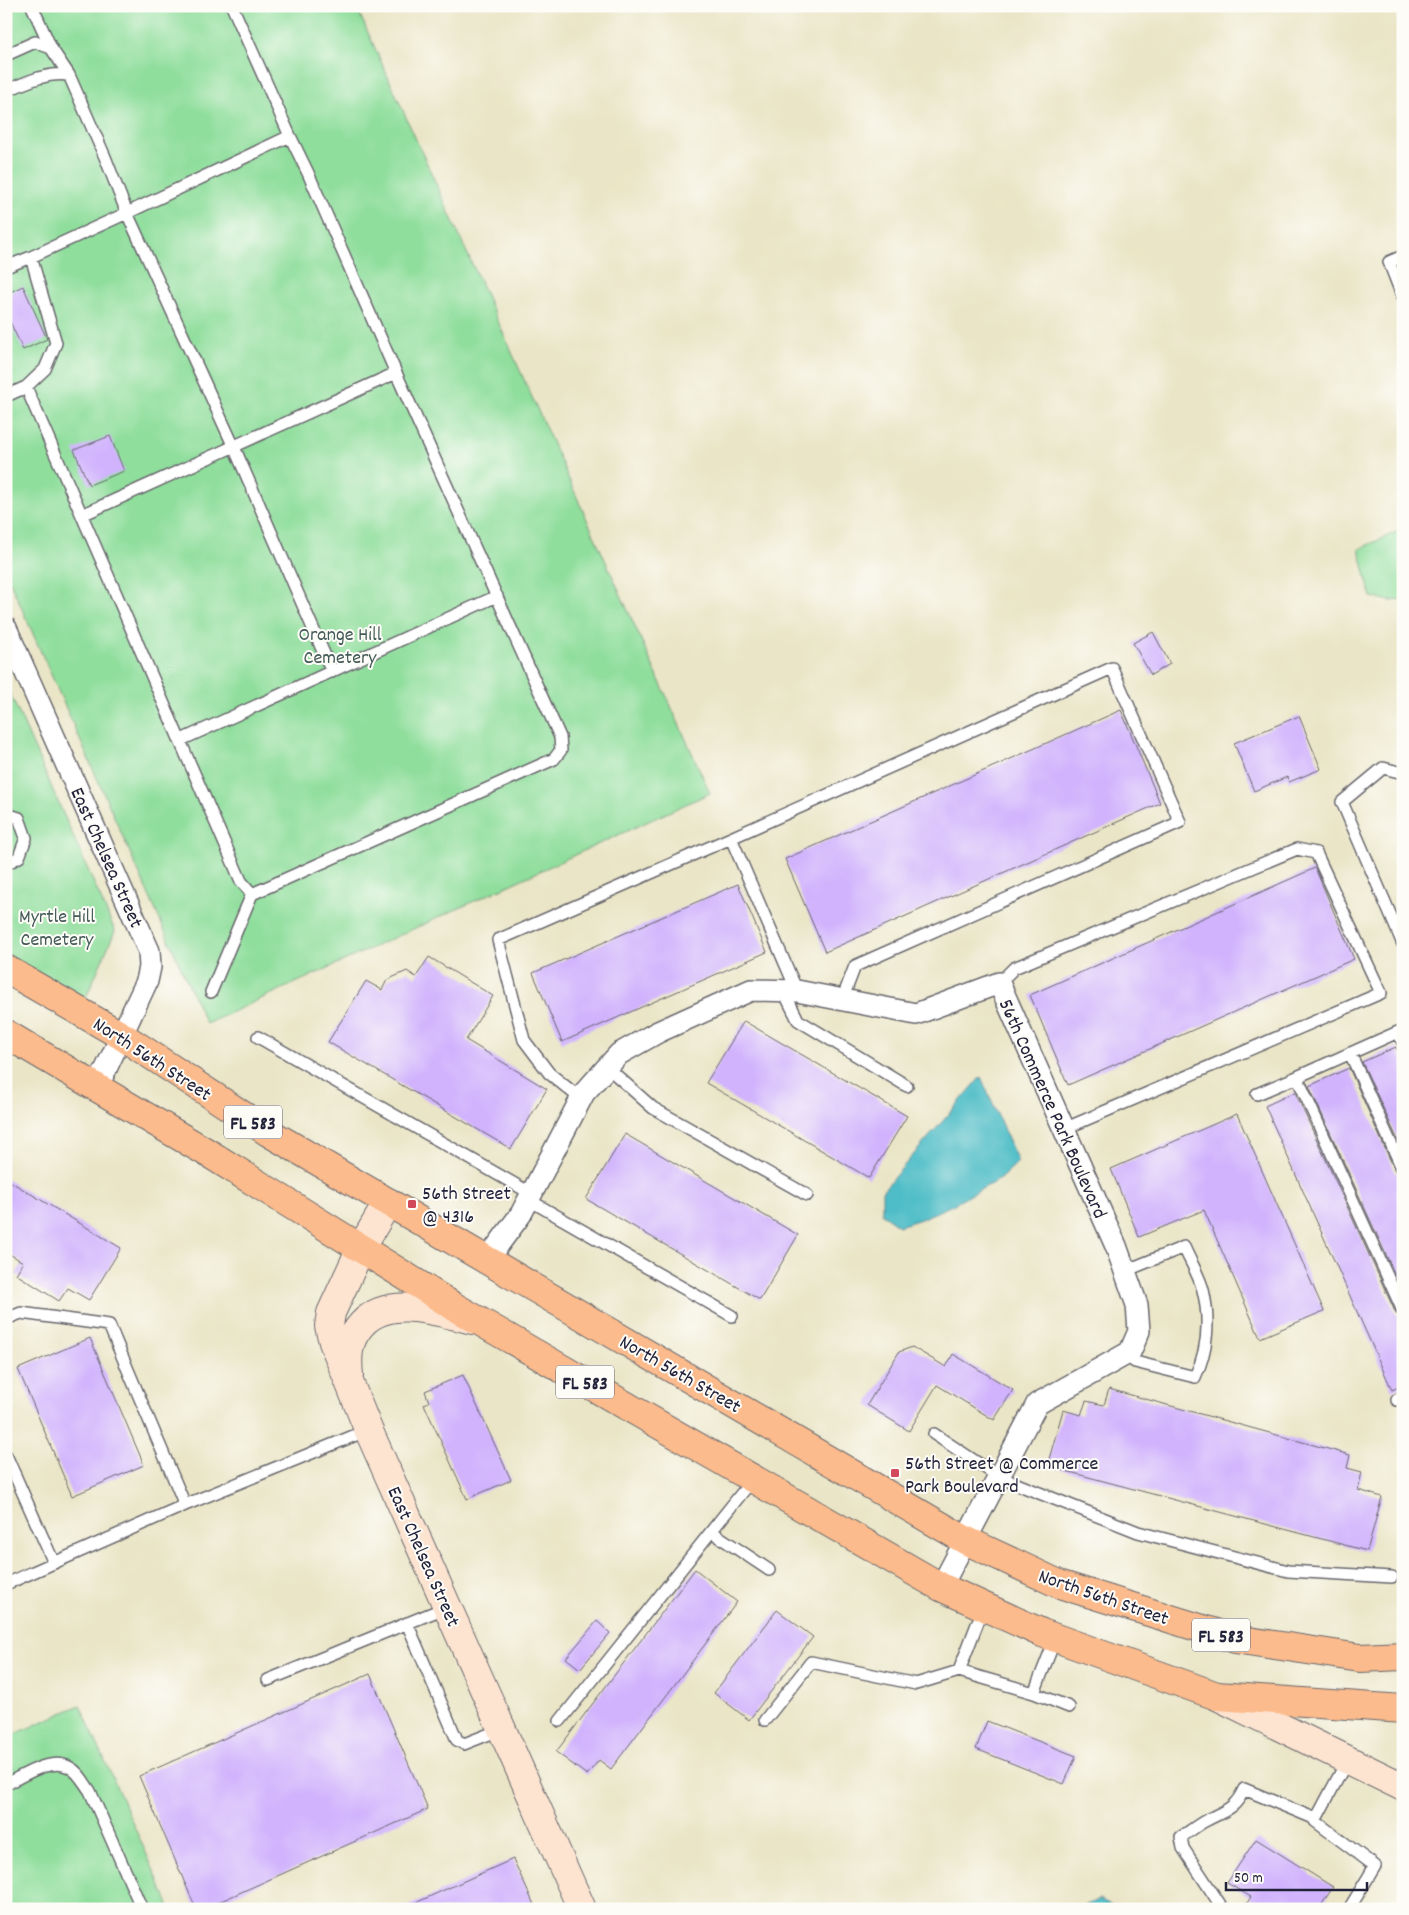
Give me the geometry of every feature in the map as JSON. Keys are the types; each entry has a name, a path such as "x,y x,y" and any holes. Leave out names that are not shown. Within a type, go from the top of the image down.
{"main road":[{"name":"North 56th Street","path":"6,969 122,1036 268,1132 966,1540 1059,1584 1234,1639 1360,1658 1403,1656"},
{"name":"FL 583","path":"6,1034 213,1156 480,1322 941,1587 1056,1638 1217,1696 1403,1709"}],"street":[{"name":"East Chelsea Street","path":"6,628 149,952 150,967 147,981 97,1088"},
{"name":"56th Commerce Park Boulevard","path":"487,1260 521,1214 584,1093 619,1054 658,1032 751,990 790,991 916,1014 999,983 1125,1271 1137,1305 1139,1331 1130,1352 1037,1404 941,1587"},
{"name":"East Chelsea Street","path":"388,1202 361,1248 330,1313 329,1326 333,1342 368,1430 582,1909"},
{"path":"351,1388 348,1363 350,1342 357,1329 367,1318 379,1311 392,1308 423,1309 480,1322"},
{"path":"1217,1696 1403,1786"}],"lane":[{"path":"32,6 51,48 69,75 105,156 127,213 234,447 332,672"},
{"path":"211,992 252,894 554,759 561,750 560,737 232,6"},
{"path":"6,55 35,42 51,48"},
{"path":"6,92 22,84 55,73 69,75"},
{"path":"6,267 127,213 290,136"},
{"path":"1403,256 1389,262 1403,298"},
{"path":"6,396 26,387 45,368 56,343 30,257"},
{"path":"82,515 396,373"},
{"path":"26,387 241,881 252,894"},
{"path":"181,740 497,596"},
{"path":"581,1100 549,1073 524,1040 498,940 1112,668 1180,822 855,966 842,1000"},
{"path":"1403,773 1383,768 1342,802 1403,944"},
{"path":"6,814 18,818 26,838 18,857 6,864"},
{"path":"731,838 790,991 798,1020 907,1086"},
{"path":"999,983 1014,968 1297,849 1316,853 1381,993 1064,1129"},
{"path":"1257,1094 1398,1032 1403,1042"},
{"path":"258,1037 732,1316"},
{"path":"1350,1053 1403,1170"},
{"path":"607,1067 653,1108 806,1195"},
{"path":"1297,1076 1403,1311"},
{"path":"1125,1271 1184,1247 1202,1288 1208,1318 1204,1358 1195,1377 1136,1362 1125,1355"},
{"path":"6,1319 21,1313 109,1325 186,1504"},
{"path":"6,1584 186,1504 368,1430"},
{"path":"934,1434 999,1476 1138,1532 1288,1572 1392,1577"},
{"path":"6,1455 54,1563"},
{"path":"560,1721 753,1479"},
{"path":"712,1532 769,1570"},
{"path":"959,1671 984,1606"},
{"path":"268,1680 447,1607"},
{"path":"408,1623 457,1740 464,1744 502,1729"},
{"path":"1034,1693 1056,1638"},
{"path":"765,1720 811,1662 916,1684 959,1671 1034,1693 1069,1707"},
{"path":"1316,1819 1348,1759"},
{"path":"6,1784 46,1766 60,1764 70,1767 80,1776 90,1791 142,1909"},
{"path":"1223,1909 1183,1848 1181,1837 1231,1808 1240,1798 1244,1789 1316,1819 1315,1821 1375,1866 1349,1909"}],"green space":[{"name":"Orange Hill Cemetery","path":"6,6 356,6 710,793 206,1024 6,573"},
{"path":"1403,529 1403,600 1391,601 1371,597 1359,549"},
{"name":"Myrtle Hill Cemetery","path":"6,684 115,931 84,1002 6,956"},
{"path":"80,1705 171,1909 6,1909 6,1738"}],"water":[{"path":"981,1077 1018,1162 1000,1179 952,1205 921,1219 899,1226 882,1214 882,1191"},
{"path":"1099,1899 1119,1909 1078,1909"}],"building":[{"path":"23,286 47,339 23,350 6,313 6,294"},
{"path":"110,436 124,471 89,485 74,450"},
{"path":"1153,632 1170,664 1151,675 1133,643"},
{"path":"1121,710 1160,803 825,952 785,859"},
{"path":"1299,716 1321,769 1289,782 1287,777 1254,791 1234,743"},
{"path":"1315,868 1354,959 1068,1085 1030,995"},
{"path":"738,884 767,952 562,1042 533,973"},
{"path":"429,957 493,996 466,1040 547,1089 511,1149 328,1042 366,981 382,990 387,980 407,971 416,977"},
{"path":"744,1021 907,1116 869,1178 706,1083"},
{"path":"1396,1047 1403,1062 1403,1151 1362,1062"},
{"path":"1349,1068 1396,1173 1403,1177 1403,1292 1309,1086"},
{"path":"1295,1092 1396,1314 1403,1318 1403,1385 1392,1390 1265,1106"},
{"path":"1237,1114 1324,1311 1260,1338 1204,1210 1139,1237 1111,1169"},
{"path":"625,1134 798,1235 760,1300 586,1199"},
{"path":"6,1179 121,1248 89,1300 68,1288 59,1301 16,1274 23,1262 6,1252"},
{"path":"90,1338 144,1465 72,1496 18,1369"},
{"path":"912,1347 946,1367 953,1354 1013,1390 994,1420 937,1385 909,1431 867,1405 899,1352"},
{"path":"463,1375 511,1480 467,1499 424,1404 429,1402 425,1391"},
{"path":"1109,1389 1350,1455 1347,1468 1362,1472 1358,1490 1382,1497 1367,1551 1047,1466 1063,1410 1081,1415 1086,1401 1104,1405"},
{"path":"695,1569 737,1602 611,1769 599,1760 587,1775 556,1752"},
{"path":"777,1610 813,1637 749,1720 714,1693"},
{"path":"597,1621 610,1633 580,1669 566,1658"},
{"path":"370,1674 428,1809 203,1909 196,1909 139,1776"},
{"path":"987,1721 1076,1756 1064,1784 976,1749"},
{"path":"1256,1839 1333,1887 1319,1909 1243,1909 1251,1897 1227,1883"},
{"path":"513,1859 536,1909 402,1909"}],"place":[{"name":"56th Street @ 4316","path":"412,1204"},
{"name":"56th Street @ Commerce Park Boulevard","path":"895,1473"}]}
